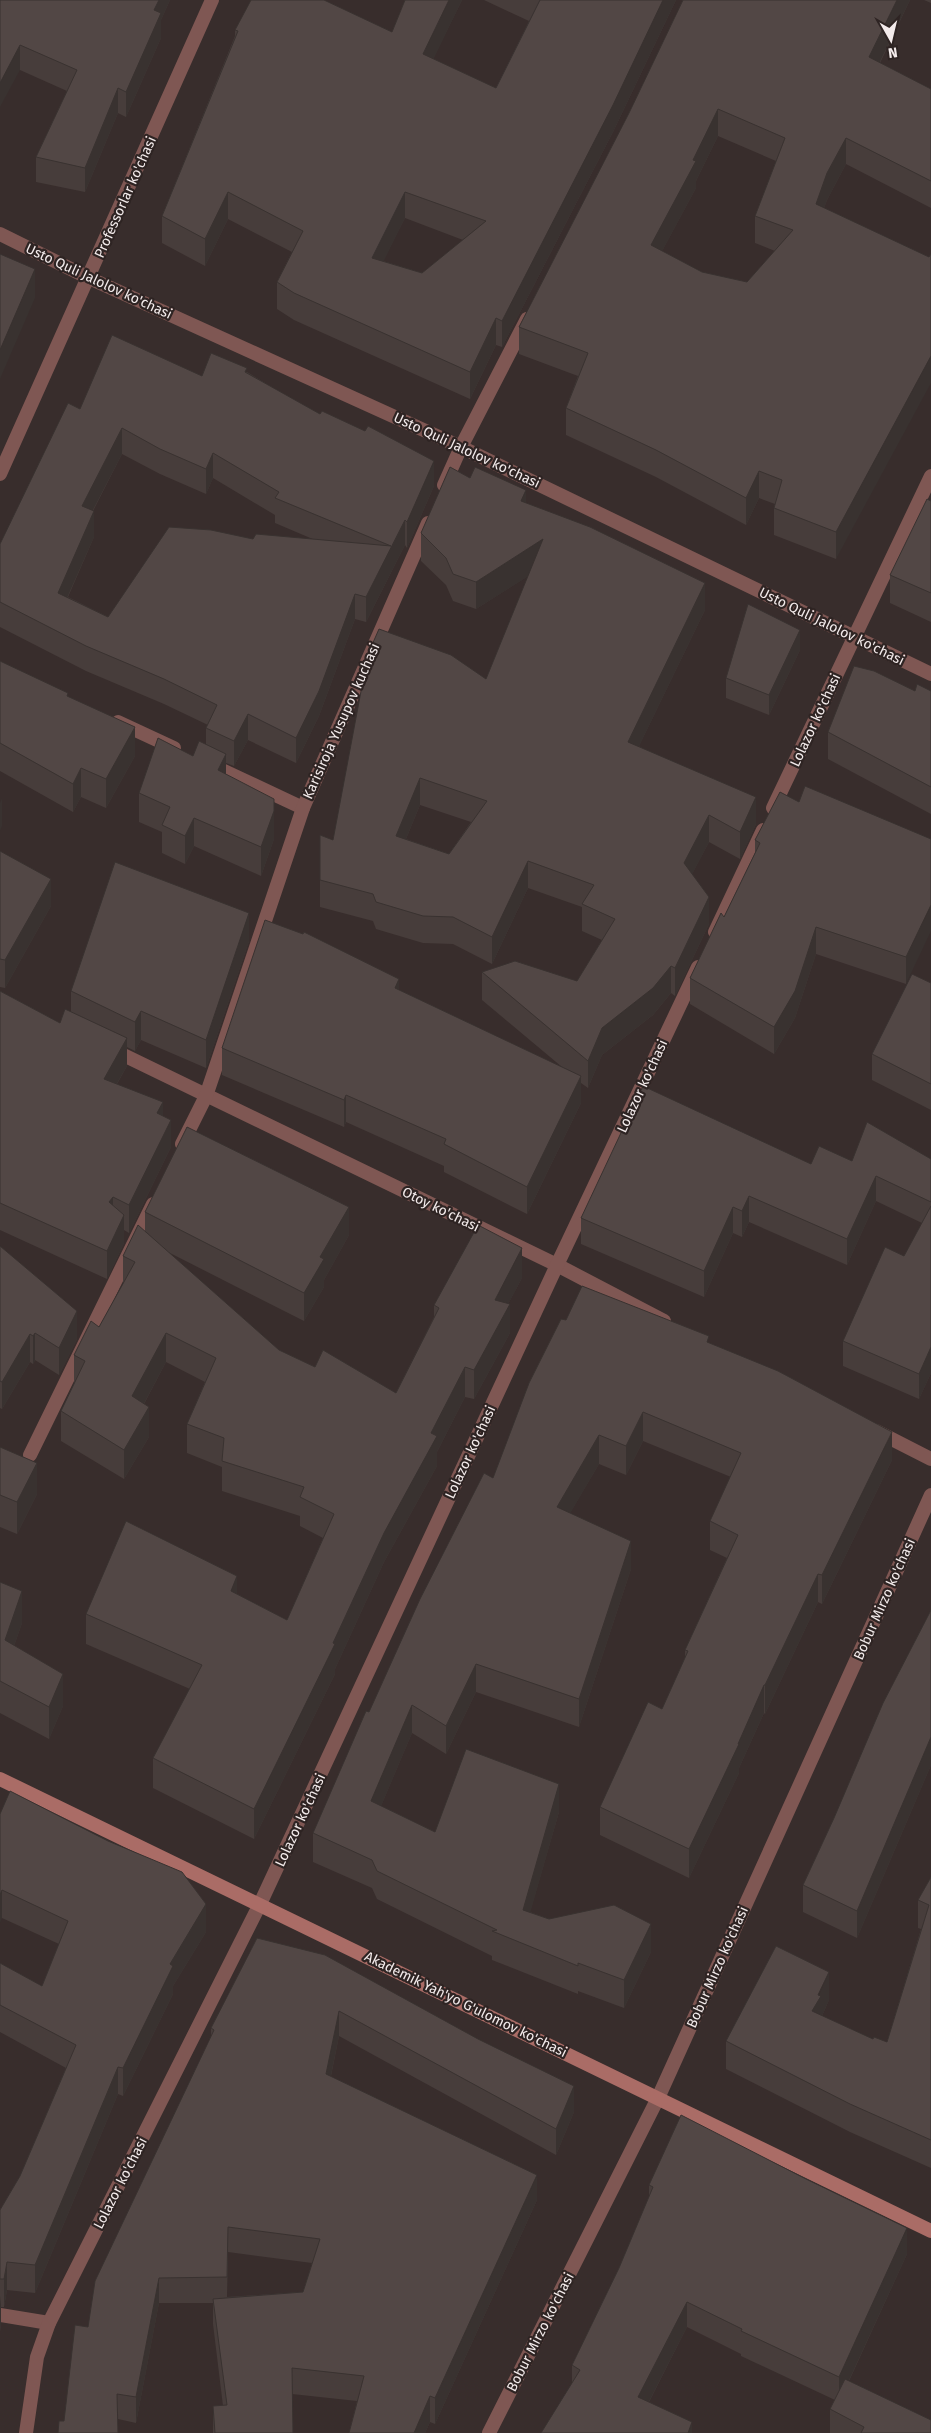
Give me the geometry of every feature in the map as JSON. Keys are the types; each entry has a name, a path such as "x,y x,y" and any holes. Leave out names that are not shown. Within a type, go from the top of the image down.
{"main road":[{"name":"Akademik Yah'yo G'ulomov ko'chasi","path":"0,1779 931,2231"}],"street":[{"name":"Professorlar ko'chasi","path":"0,474 90,278 212,0"},
{"name":"Usto Quli Jalolov ko'chasi","path":"0,234 90,278 461,446 931,674"},
{"name":"Karisiroja Yusupov kuchasi","path":"175,1159 206,1096 303,808 461,446 534,305"},
{"name":"Lolazor ko'chasi","path":"26,2433 37,2357 50,2323 260,1904 557,1265 931,476"},
{"path":"107,716 303,808"},
{"name":"Otoy ko'chasi","path":"98,1043 557,1265 679,1328"},
{"path":"30,1455 158,1195"},
{"path":"861,1423 931,1459"},
{"name":"Bobur Mirzo ko'chasi","path":"489,2433 658,2098 931,1496"},
{"path":"0,2315 50,2323"}],"building":[{"path":"0,0 159,0 154,10 161,13 126,92 118,88 85,168 36,157 77,70 20,45 0,83"},
{"path":"251,0 324,0 392,32 405,0 449,0 423,54 496,88 540,0 663,0 613,105 502,321 496,318 470,372 294,293 277,282 303,231 228,192 205,239 162,216 238,31 235,30","holes":["405,192 486,221 422,273 372,258"]},
{"path":"683,0 897,0 869,57 931,89 931,181 846,138 827,173 816,204 929,257 931,254 931,356 836,532 774,508 782,480 759,471 746,498 656,450 566,408 588,353 519,327 629,113","holes":["718,109 785,138 755,216 793,230 747,282 702,272 651,245 696,161 693,160"]},
{"path":"0,254 35,269 0,350"},
{"path":"112,335 202,376 211,353 247,368 245,372 320,414 322,411 365,431 368,426 434,461 407,522 405,520 366,597 355,594 319,691 296,738 248,714 234,741 206,728 217,705 164,679 86,646 0,602 0,544 68,403 80,409","holes":["122,428 160,449 206,469 213,453 279,492 275,498 391,546 256,534 253,539 211,530 169,527 108,617 58,593 94,511 82,506"]},
{"path":"450,467 470,478 475,467 526,490 521,501 590,527 705,583 628,742 756,797 740,832 709,815 684,863 709,897 675,968 671,966 653,988 602,1028 588,1061 482,972 515,961 577,981 615,919 582,904 594,885 528,861 492,937 453,917 423,916 376,902 373,894 320,880 320,835 333,840 368,654 379,629 451,655 486,679 543,539 476,582 453,574 446,558 421,533","holes":["420,778 487,801 449,854 396,836"]},
{"path":"927,499 931,501 931,593 890,575"},
{"path":"748,604 800,630 769,695 726,678"},
{"path":"0,661 68,693 67,696 135,727 106,779 81,768 73,784 0,743"},
{"path":"854,666 874,671 915,691 917,684 931,691 931,787 828,732"},
{"path":"158,738 193,756 199,741 226,754 218,770 274,799 274,811 261,847 194,818 185,836 162,825 170,807 139,793"},
{"path":"805,786 931,839 931,905 906,957 816,927 795,991 774,1027 690,978 721,913 724,917 760,843 755,840 780,792 799,802"},
{"path":"0,851 51,879 5,960 0,959"},
{"path":"115,862 249,913 206,1040 141,1011 135,1022 71,991"},
{"path":"265,920 303,934 304,932 399,979 395,988 581,1076 527,1187 444,1144 446,1139 346,1095 344,1100 222,1048"},
{"path":"912,974 931,983 931,1084 872,1054"},
{"path":"0,991 60,1023 65,1009 127,1038 104,1079 163,1102 157,1113 171,1120 129,1205 113,1197 109,1202 124,1215 107,1251 0,1203"},
{"path":"643,1086 811,1164 819,1146 852,1161 867,1122 931,1159 931,1202 876,1176 847,1239 749,1196 742,1211 733,1207 704,1271 581,1218"},
{"path":"187,1127 349,1207 320,1257 324,1259 304,1293 145,1212"},
{"path":"931,1206 931,1347 919,1374 843,1341 885,1247 904,1256"},
{"path":"138,1225 279,1350 315,1367 323,1350 396,1393 439,1308 434,1305 478,1225 522,1248 495,1300 510,1304 474,1370 465,1367 431,1433 437,1436 384,1533 333,1643 335,1644 254,1809 153,1758 202,1665 86,1614 126,1521 237,1576 231,1591 287,1620 334,1514 300,1497 304,1487 222,1461 224,1438 187,1424 216,1358 166,1333 132,1396 149,1407 124,1450 61,1411 85,1361 74,1355 91,1321 99,1327 135,1262 123,1256"},
{"path":"0,1246 77,1311 59,1348 35,1333 33,1336 30,1334 2,1382 0,1381"},
{"path":"582,1286 709,1336 707,1342 778,1371 892,1432 822,1575 818,1574 764,1685 739,1744 689,1849 600,1807 648,1702 662,1709 688,1651 685,1650 738,1535 710,1521 741,1453 643,1412 626,1446 599,1435 557,1507 631,1541 579,1699 476,1664 446,1726 412,1705 371,1801 435,1832 466,1749 559,1784 523,1910 549,1919 614,1905 651,1924 624,1980 578,1963 578,1966 492,1931 497,1930 377,1871 372,1860 313,1833 366,1711 369,1712 420,1599 484,1473 493,1478 529,1383 561,1319 566,1320"},
{"path":"0,1447 37,1463 17,1502 0,1495"},
{"path":"0,1582 22,1591 5,1640 63,1674 49,1707 0,1681"},
{"path":"931,1610 931,1737 857,1911 803,1885 883,1703"},
{"path":"10,1791 108,1841 182,1872 206,1904 170,1964 173,1966 123,2068 118,2067 35,2265 7,2262 4,2279 0,2279 0,2210 20,2176 76,2045 0,2005 0,1963 42,1986 68,1921 2,1890 0,1895 0,1814"},
{"path":"931,1877 931,2140 850,2104 726,2041 776,1946 829,1972 818,1995 821,1996 812,2011 873,2039 874,2037 887,2042 929,1905 918,1900"},
{"path":"257,1938 325,1955 478,2039 574,2086 556,2129 339,2011 326,2074 537,2175 435,2398 430,2396 414,2433 349,2433 364,2376 292,2368 293,2433 215,2433 213,2406 227,2405 213,2299 303,2292 320,2239 228,2227 227,2277 159,2278 136,2397 117,2394 118,2433 58,2433 59,2421 64,2421 75,2325 88,2327 95,2281 214,2030 211,2028"},
{"path":"681,2115 907,2228 839,2377 741,2331 742,2329 687,2302 638,2397 692,2422 688,2433 541,2433 580,2370 572,2365 619,2268 653,2187 649,2185"},
{"path":"845,2379 931,2420 931,2433 861,2433 864,2427 830,2409"}]}
